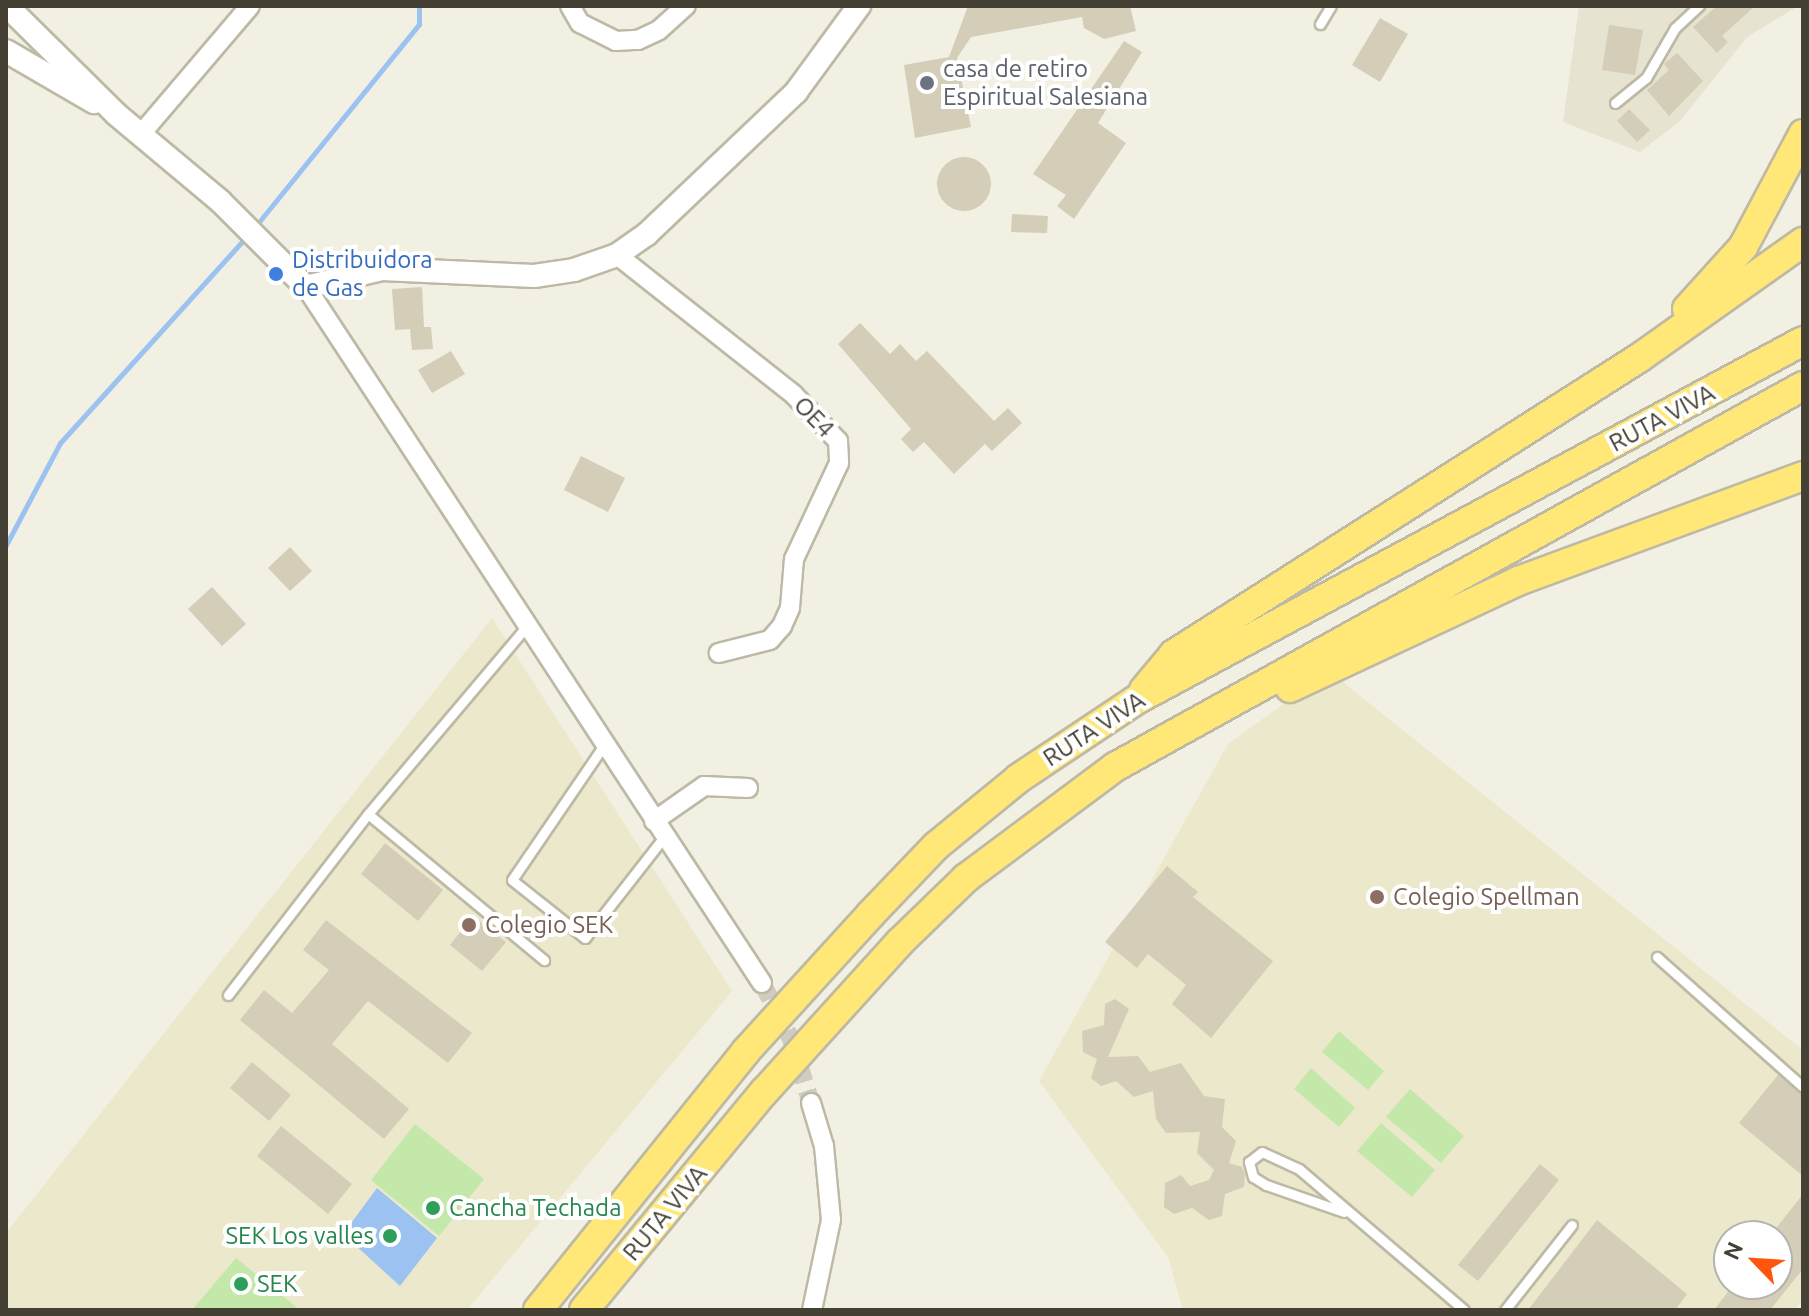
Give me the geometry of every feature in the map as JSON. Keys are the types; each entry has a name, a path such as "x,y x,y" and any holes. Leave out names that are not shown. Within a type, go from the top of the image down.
{"highway":[{"path":"1639,358 1743,247 1803,134"},
{"path":"1136,700 1174,654 1639,358 1803,242"},
{"name":"RUTA VIVA","path":"538,1310 746,1051 925,858 1019,778 1136,700 1803,341"},
{"name":"RUTA VIVA","path":"584,1310 764,1092 900,942 966,878 1115,767 1177,730 1803,386"},
{"path":"1039,825 1274,696 1594,552 1803,476"},
{"path":"1594,552 1664,536 1803,490"}],"street":[{"path":"7,6 116,114 220,201 306,287 762,983"},
{"path":"141,134 250,6"},
{"path":"570,6 580,23 616,41 638,40 659,30 686,6"},
{"path":"306,287 382,269 534,276 574,270 617,255 647,234 796,92 859,6"},
{"path":"6,51 116,114"},
{"name":"OE4","path":"617,255 793,394 838,441 841,452 794,559 790,608 782,626 770,640 719,653"},
{"path":"659,829 704,786 748,788"},
{"path":"811,1103 830,1185 831,1220 812,1310"}],"lane":[{"path":"1320,24 1331,6"},
{"path":"1615,103 1646,78 1675,28 1699,6"},
{"path":"228,995 368,814 529,624"},
{"path":"604,745 512,880 585,938 659,829"},
{"path":"368,814 544,960"},
{"path":"1657,957 1803,1087"},
{"path":"1344,1212 1266,1185 1253,1177 1249,1162 1262,1152 1283,1159 1464,1310"},
{"path":"1505,1310 1572,1225"}],"shaded area":[{"path":"1579,6 1798,6 1747,37 1680,121 1640,152 1563,122"},
{"name":"Colegio SEK","path":"492,618 732,991 467,1310 6,1310 6,1233"},
{"name":"Colegio Spellman","path":"1329,671 1803,1050 1803,1300 1794,1310 1183,1310 1168,1257 1039,1081 1228,744"}],"green space":[{"path":"1339,1031 1384,1071 1368,1090 1322,1052"},
{"path":"1311,1068 1355,1108 1339,1127 1294,1089"},
{"path":"1410,1089 1464,1136 1441,1163 1386,1117"},
{"path":"1381,1123 1435,1170 1412,1197 1357,1151"},
{"name":"Cancha Techada","path":"415,1124 484,1179 439,1236 371,1180"},
{"name":"SEK","path":"236,1258 300,1310 192,1310"}],"water":[{"name":"SEK Los valles","path":"377,1188 437,1238 400,1286 343,1234"}],"building":[{"path":"968,6 1130,6 1136,31 1104,39 1084,28 1082,17 971,37 957,58 971,127 915,138 904,65 949,57"},
{"path":"1717,6 1755,6 1722,36 1728,42 1717,53 1693,27"},
{"path":"1380,18 1408,34 1380,82 1352,65"},
{"path":"1609,25 1643,30 1635,75 1602,70"},
{"path":"1124,41 1142,52 1098,123 1126,143 1074,219 1057,206 1066,195 1033,174"},
{"path":"1677,53 1703,81 1669,116 1647,90 1669,70 1664,64"},
{"path":"1629,109 1650,130 1637,142 1617,121"},
{"path":"964,157 983,165 991,184 983,203 964,211 945,203 937,184 945,165"},
{"path":"1012,214 1048,216 1047,233 1011,232"},
{"path":"422,287 424,327 431,327 433,349 412,350 410,329 395,330 392,289"},
{"path":"860,323 890,354 900,344 916,361 927,351 994,421 1008,408 1022,423 992,451 985,444 954,474 924,442 913,452 901,439 911,429 838,344"},
{"path":"451,351 465,374 432,393 418,370"},
{"path":"581,456 625,478 608,512 564,490"},
{"path":"290,547 312,571 290,591 268,568"},
{"path":"212,587 246,624 222,646 188,609"},
{"path":"385,843 443,890 418,921 361,874"},
{"path":"1167,866 1198,892 1193,897 1273,961 1211,1038 1172,1004 1186,985 1148,954 1137,968 1105,942"},
{"path":"473,916 506,942 482,971 450,945"},
{"path":"326,920 472,1033 448,1063 368,1001 332,1044 409,1109 384,1139 240,1020 264,990 292,1013 329,970 303,950"},
{"path":"1115,999 1129,1009 1108,1057 1138,1056 1150,1072 1181,1063 1204,1096 1225,1099 1222,1127 1236,1141 1229,1163 1242,1167 1245,1175 1244,1187 1225,1194 1222,1216 1209,1220 1192,1208 1174,1214 1164,1207 1165,1183 1181,1175 1190,1186 1209,1180 1214,1170 1197,1153 1200,1132 1166,1133 1156,1119 1153,1091 1134,1097 1116,1081 1101,1086 1091,1078 1097,1059 1083,1052 1082,1031 1104,1025 1105,1004"},
{"path":"252,1062 291,1095 269,1121 230,1088"},
{"path":"1778,1075 1803,1095 1803,1176 1739,1123"},
{"path":"281,1126 352,1184 328,1214 257,1156"},
{"path":"1540,1164 1559,1180 1478,1281 1458,1265"},
{"path":"1803,1194 1803,1269 1793,1281 1793,1220 1783,1220"},
{"path":"1597,1220 1687,1294 1675,1310 1528,1310"},
{"path":"1722,1300 1778,1300 1770,1310 1714,1310"}],"waterway":[{"path":"254,228 419,24 419,6"},
{"path":"6,545 60,443 247,236"}],"tunnel":[{"path":"762,983 791,1039 811,1103"}],"place":[{"name":"casa de retiro Espiritual Salesiana","path":"927,83"},
{"name":"Distribuidora de Gas","path":"276,274"},
{"name":"Colegio Spellman","path":"1377,897"},
{"name":"Colegio SEK","path":"469,925"},
{"name":"Cancha Techada","path":"433,1208"},
{"name":"SEK Los valles","path":"390,1236"},
{"name":"SEK","path":"241,1284"}]}
